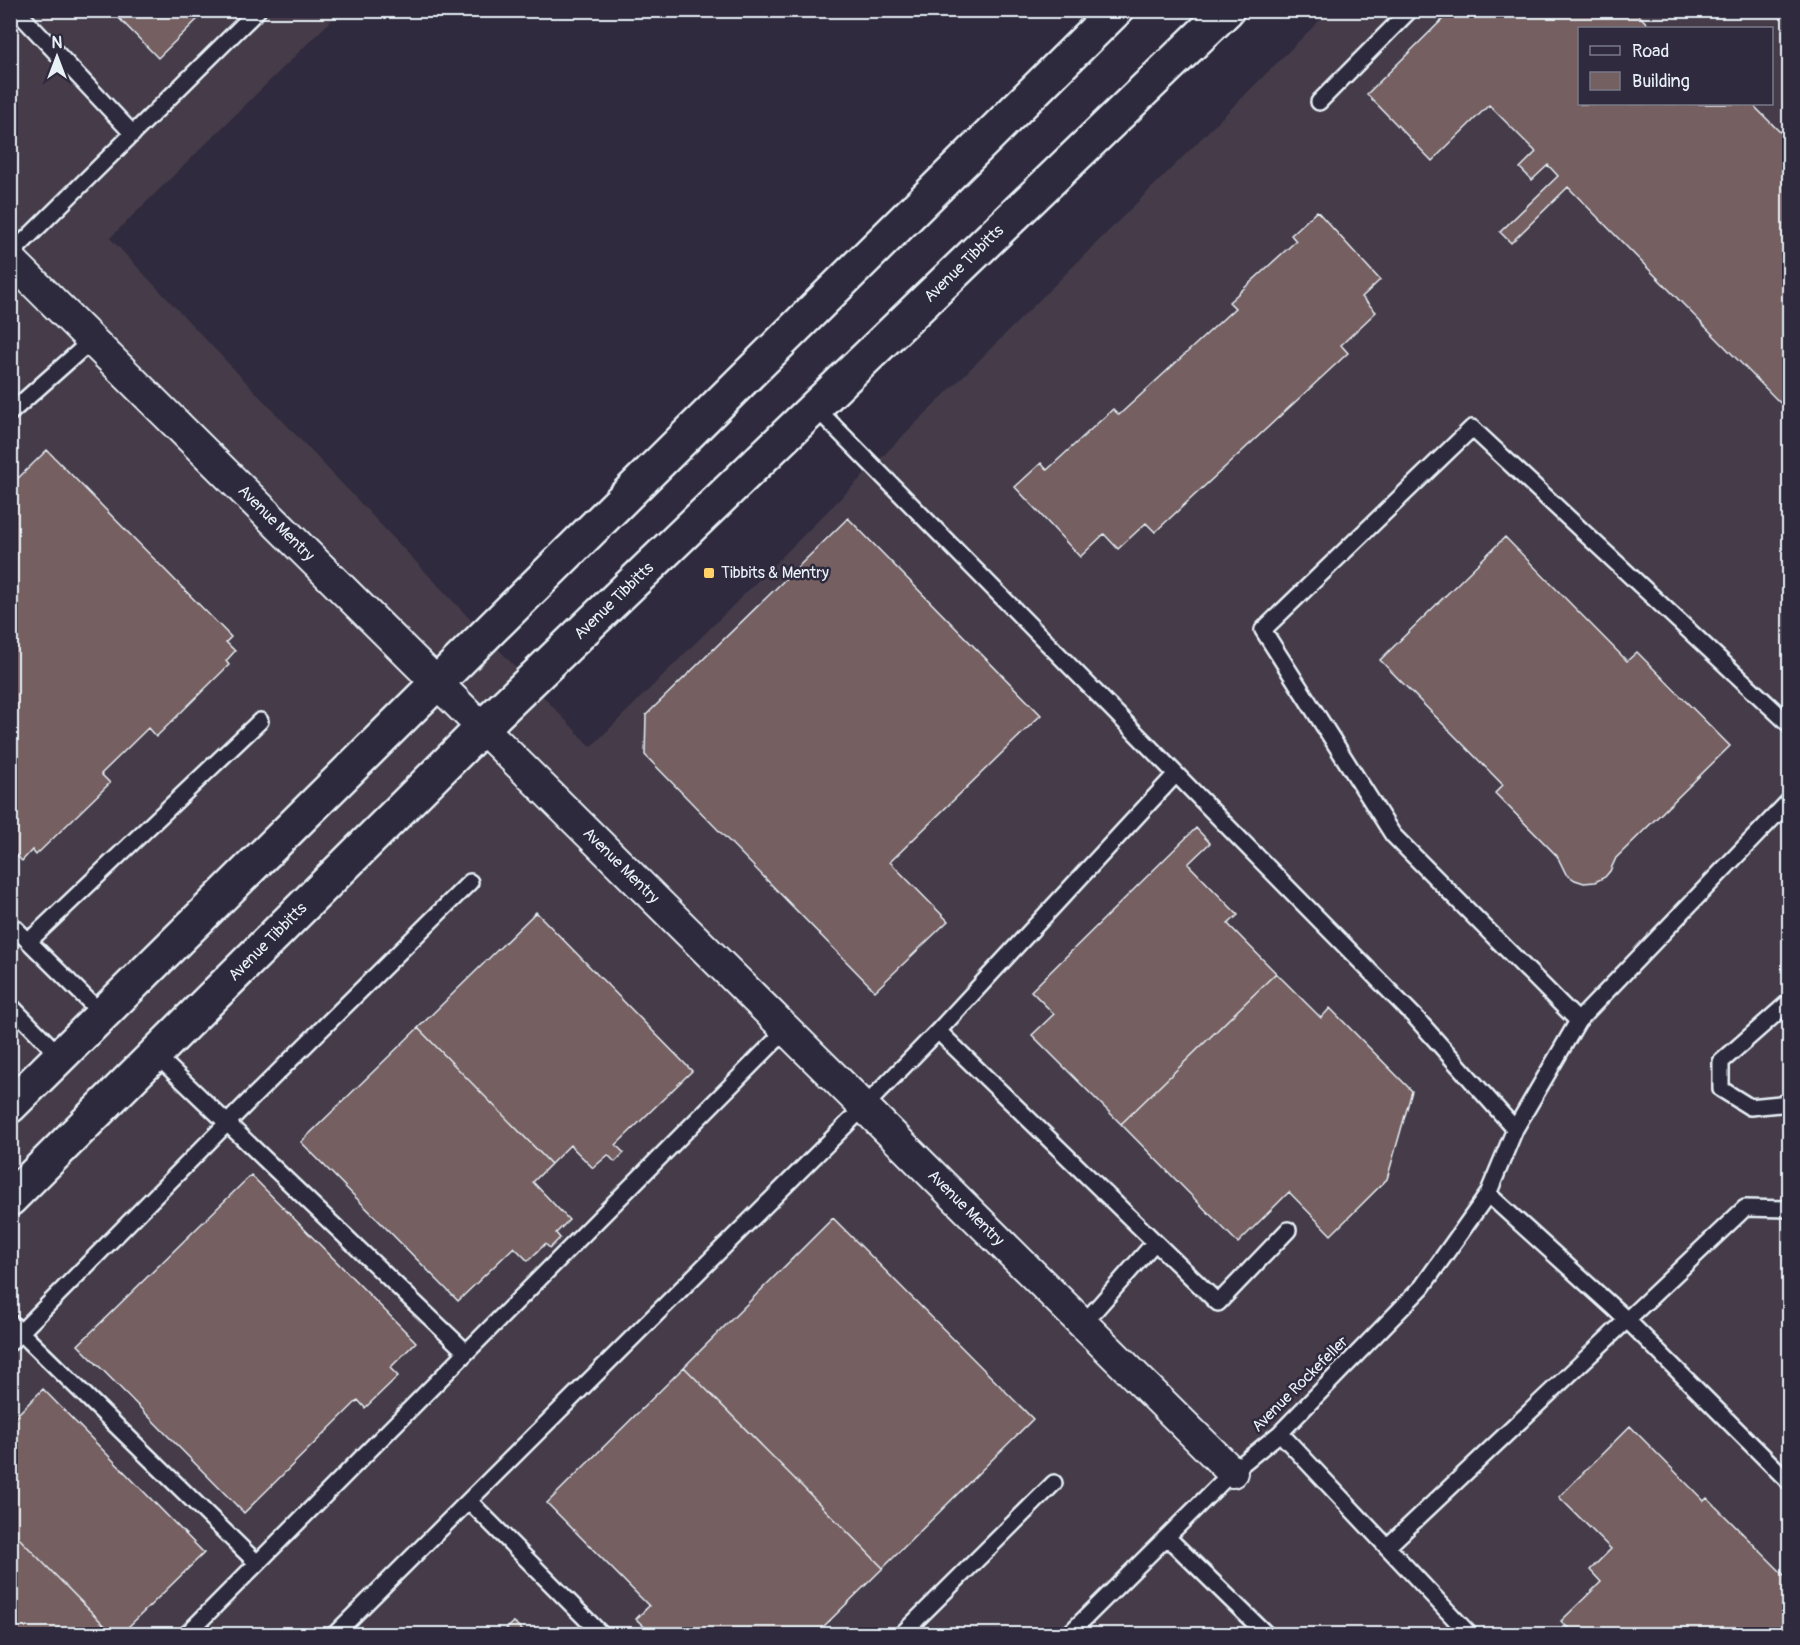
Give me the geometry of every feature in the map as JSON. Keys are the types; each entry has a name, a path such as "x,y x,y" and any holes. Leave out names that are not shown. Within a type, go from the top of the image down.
{"street":[{"path":"10,1106 1116,10"},
{"name":"Avenue Tibbitts","path":"10,1199 483,727 1227,10"},
{"name":"Avenue Mentry","path":"10,257 1232,1472"}],"lane":[{"path":"16,10 133,134"},
{"path":"10,257 258,10"},
{"path":"1318,102 1410,10"},
{"path":"10,413 92,340"},
{"path":"815,407 1416,1018 1515,1129"},
{"path":"1578,1021 1393,835 1263,630 1472,428 1790,725"},
{"path":"28,941 260,721"},
{"path":"335,1635 864,1107 938,1031 1176,774"},
{"name":"Avenue Rockefeller","path":"1069,1635 1232,1472 1280,1433 1422,1287 1488,1194 1515,1129 1578,1021 1790,800"},
{"path":"257,1563 14,1333 470,882"},
{"path":"10,923 103,1015"},
{"path":"1790,1001 1721,1062 1721,1089 1750,1107 1790,1103"},
{"path":"10,1005 60,1056"},
{"path":"187,1635 787,1029"},
{"path":"938,1031 1218,1303 1288,1230"},
{"path":"155,1054 466,1352"},
{"path":"1488,1194 1627,1320 1790,1483"},
{"path":"1387,1547 1745,1208 1790,1209"},
{"path":"1083,1324 1155,1242"},
{"path":"1280,1433 1469,1635"},
{"path":"902,1635 1054,1483"},
{"path":"469,1501 601,1635"},
{"path":"1167,1537 1266,1635"}],"shaded area":[{"path":"1779,10 1789,20 1789,1634 11,1634 11,11 341,11 110,238 591,747 1329,11"}],"building":[{"path":"111,10 207,10 158,58"},
{"path":"1452,10 1634,10 1650,27 1578,27 1578,105 1753,105 1780,132 1784,129 1790,135 1790,413 1568,187 1511,243 1500,232 1558,176 1548,165 1532,180 1520,168 1536,152 1489,105 1432,161 1367,94"},
{"path":"1317,211 1380,280 1362,297 1376,312 1341,345 1348,353 1155,532 1146,523 1118,549 1104,534 1080,557 1015,487 1041,463 1047,470 1113,409 1119,415 1235,308 1229,302 1296,241 1291,235"},
{"path":"47,450 231,637 226,642 235,651 226,661 229,665 156,737 148,728 101,774 110,783 36,855 32,850 22,861 12,851 10,853 10,486"},
{"path":"848,518 1041,715 890,862 948,921 875,991 645,755 646,715"},
{"path":"1505,537 1627,661 1637,652 1730,746 1616,858 1605,877 1595,882 1584,883 1566,874 1557,856 1495,793 1503,785 1380,660"},
{"path":"1196,828 1210,843 1188,864 1238,915 1228,924 1276,973 1121,1124 1032,1035 1054,1014 1031,991"},
{"path":"536,912 692,1071 616,1145 624,1153 615,1162 608,1155 593,1168 570,1145 551,1164 418,1028"},
{"path":"1276,973 1321,1018 1330,1008 1412,1091 1387,1179 1331,1235 1289,1192 1238,1243 1121,1124"},
{"path":"418,1028 551,1164 533,1182 569,1220 556,1233 560,1238 550,1248 545,1244 528,1261 514,1247 458,1301 301,1142"},
{"path":"251,1175 416,1342 390,1368 398,1376 365,1408 358,1400 244,1513 78,1345"},
{"path":"833,1218 1033,1419 883,1568 684,1367"},
{"path":"684,1367 883,1568 816,1634 652,1634 636,1619 649,1606 547,1503"},
{"path":"43,1389 204,1553 121,1634 113,1634 10,1529 10,1422"},
{"path":"1630,1426 1704,1501 1707,1498 1790,1581 1790,1634 1574,1634 1561,1621 1601,1582 1590,1570 1611,1549 1559,1497"},
{"path":"10,1529 113,1634 10,1634"},
{"path":"514,1622 526,1634 501,1634"},
{"path":"400,1632 448,1632 451,1634 398,1634"}],"place":[{"name":"Tibbits & Mentry","path":"709,573"}]}
